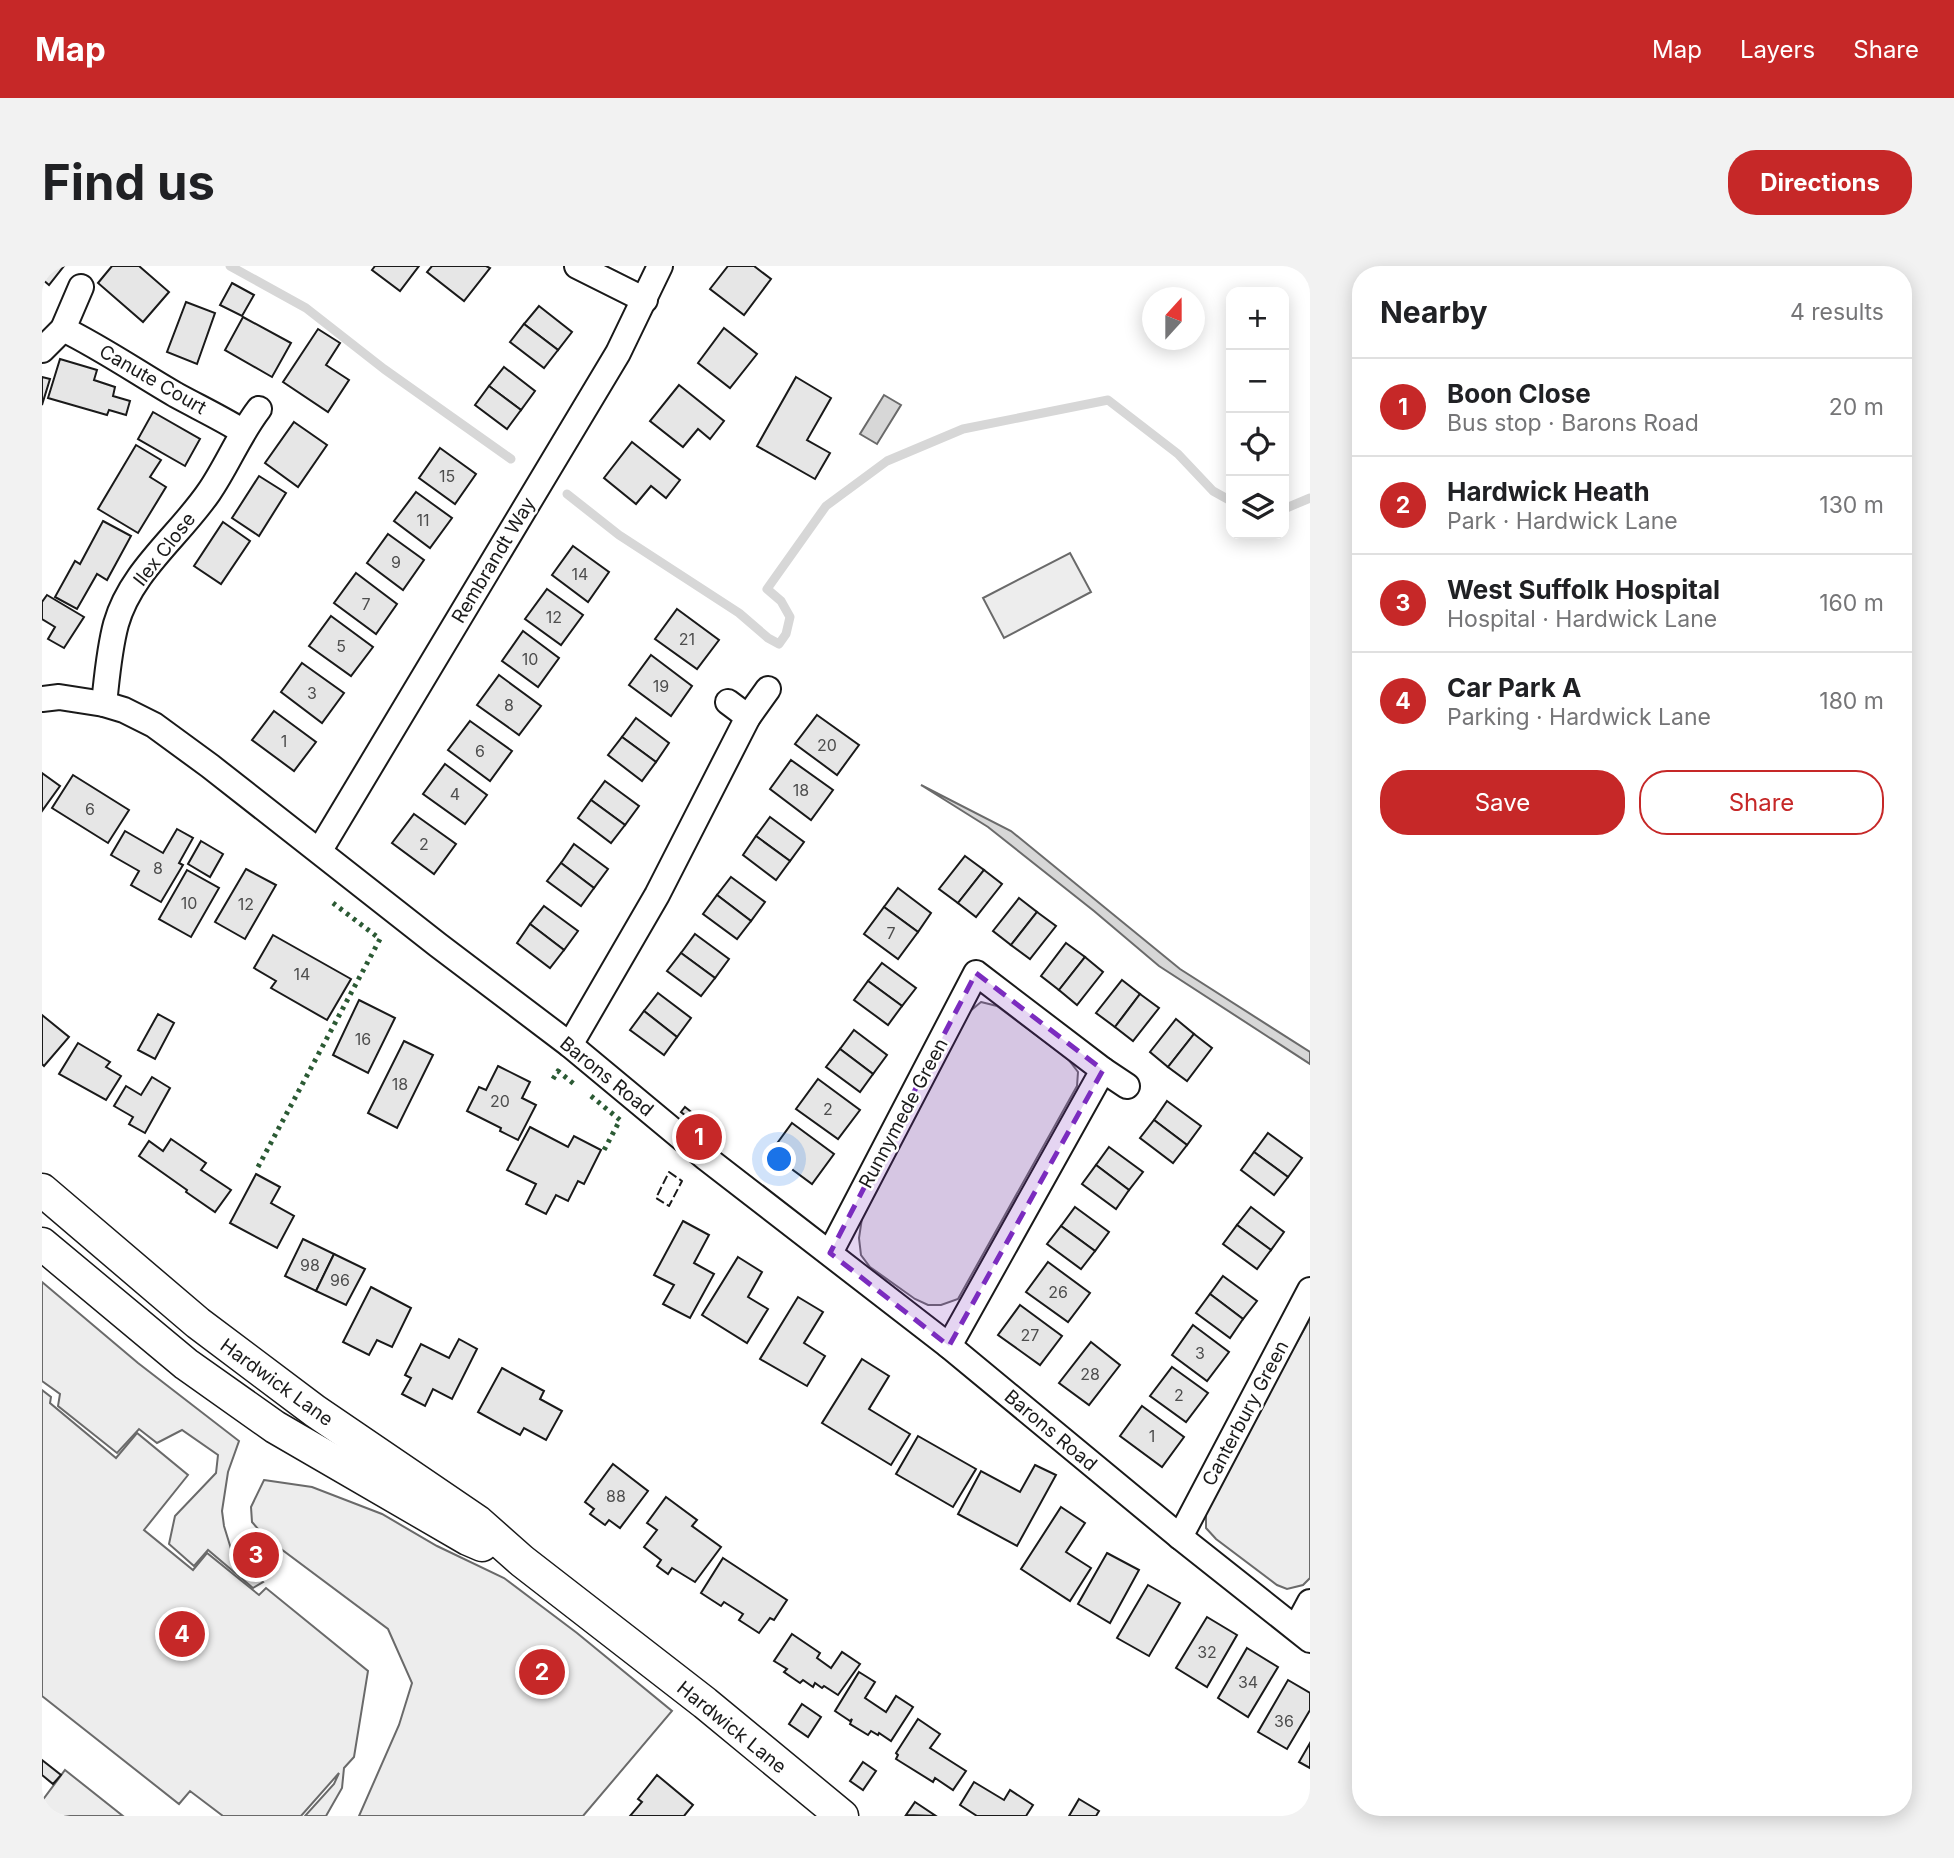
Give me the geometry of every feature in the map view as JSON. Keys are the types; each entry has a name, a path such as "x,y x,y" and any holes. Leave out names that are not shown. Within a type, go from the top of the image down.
{"street":[{"path":"577,266 645,300"},
{"name":"Rembrandt Way","path":"320,850 618,353 660,266"},
{"path":"42,350 63,329 81,287"},
{"name":"Canute Court","path":"63,329 242,431"},
{"name":"Ilex Close","path":"104,704 109,657 117,622 128,598 141,575 209,492 242,431 258,409"},
{"path":"570,1045 656,895 738,709 768,689"},
{"name":"Barons Road","path":"42,699 59,697 104,704 124,710 154,725 320,850 438,945 570,1045 706,1158 949,1346 1180,1537 1303,1634"},
{"name":"Runnymede Green","path":"830,1253 969,966 1127,1086"},
{"path":"949,1346 1103,1070"},
{"name":"Hardwick Lane","path":"42,1190 198,1323 315,1411 478,1522 522,1562 705,1703 842,1816"},
{"name":"Hardwick Lane","path":"42,1244 186,1364 275,1427 468,1539 522,1562"},
{"name":"Canterbury Green","path":"1180,1537 1310,1290"},
{"path":"1303,1634 1310,1602"}],"highlighted area":[{"path":"976,973 1103,1070 949,1346 830,1253"}],"shaded area":[{"path":"884,395 901,405 877,444 860,434"},
{"path":"1070,553 1091,592 1004,638 983,598"},
{"path":"921,785 1011,831 1180,969 1310,1052 1310,1064 1159,966 988,827"},
{"path":"981,1002 997,1006 1068,1059 1078,1072 1077,1086 958,1299 941,1305 928,1305 915,1299 870,1267 861,1255 859,1238 862,1218 969,1012"},
{"path":"42,1282 138,1363 239,1441 228,1472 222,1511 224,1526 232,1552 263,1582 253,1588 208,1550 194,1566 169,1544 175,1516 216,1473 218,1455 182,1430 157,1443 139,1429 117,1453 58,1406 60,1394 42,1381"},
{"path":"1310,1319 1310,1578 1303,1585 1287,1589 1277,1585 1216,1539 1206,1528 1206,1511 1214,1490"},
{"path":"42,1390 51,1397 50,1403 116,1458 137,1433 188,1475 144,1530 193,1570 207,1553 259,1595 266,1588 368,1671 354,1757 344,1768 342,1788 326,1816 305,1816 334,1784 339,1773 301,1816 223,1816 190,1791 179,1804 42,1696"},
{"path":"264,1480 312,1487 382,1514 437,1546 504,1578 577,1633 672,1711 583,1816 359,1816 399,1725 412,1683 388,1629 265,1537 252,1522 251,1507"},
{"path":"65,1770 123,1816 56,1816 42,1806 42,1801"}],"building":[{"path":"42,266 64,266 49,285 42,279"},
{"path":"112,266 139,266 169,292 143,322 98,283"},
{"path":"375,266 419,266 400,291 372,270"},
{"path":"432,266 490,268 464,301 427,272"},
{"path":"728,266 754,266 771,279 744,315 710,289"},
{"path":"232,283 254,295 242,316 220,305"},
{"path":"186,302 215,313 197,364 167,352"},
{"path":"539,306 572,332 558,350 524,324"},
{"path":"243,317 291,343 272,377 225,350"},
{"path":"524,324 558,350 544,368 510,342"},
{"path":"724,328 757,354 730,388 698,363"},
{"path":"318,329 340,343 326,365 349,380 328,412 283,382"},
{"path":"60,359 97,370 94,380 115,387 113,396 130,401 126,415 109,410 107,415 48,398"},
{"path":"504,367 535,391 521,410 489,386"},
{"path":"42,377 50,379 42,405"},
{"path":"796,377 831,398 807,440 830,453 815,479 757,446"},
{"path":"679,385 724,421 710,439 698,429 683,447 650,421"},
{"path":"489,386 521,410 507,429 475,405"},
{"path":"153,412 200,439 185,466 138,439"},
{"path":"294,422 327,445 298,487 265,463"},
{"path":"632,442 680,480 666,498 651,486 636,504 604,478"},
{"path":"136,445 161,460 150,477 166,487 138,533 98,509"},
{"path":"440,448 476,474 455,504 419,478"},
{"path":"259,476 286,493 259,536 232,518"},
{"path":"416,492 452,518 430,548 394,521"},
{"path":"103,521 131,536 107,580 97,574 77,609 55,597 75,561 80,564"},
{"path":"223,522 250,541 221,584 194,566"},
{"path":"388,534 424,560 403,590 367,563"},
{"path":"573,546 609,572 588,602 552,575"},
{"path":"356,573 397,604 376,634 334,603"},
{"path":"547,589 583,615 561,645 525,619"},
{"path":"47,595 84,617 64,648 48,639 55,627 42,619 42,602"},
{"path":"677,609 719,640 697,669 655,639"},
{"path":"331,616 373,647 351,676 309,646"},
{"path":"523,631 559,658 538,687 502,661"},
{"path":"651,655 692,686 671,716 629,685"},
{"path":"302,663 344,693 322,723 281,692"},
{"path":"499,675 541,706 519,735 477,705"},
{"path":"274,711 316,742 294,771 252,740"},
{"path":"817,715 859,745 837,775 795,744"},
{"path":"636,718 669,743 656,762 622,737"},
{"path":"470,721 512,751 490,781 448,750"},
{"path":"622,737 656,762 642,781 608,755"},
{"path":"791,760 833,790 811,820 770,789"},
{"path":"445,764 487,795 465,824 423,794"},
{"path":"42,773 60,786 42,811"},
{"path":"73,775 129,810 108,843 52,808"},
{"path":"605,781 639,806 625,825 591,800"},
{"path":"591,800 625,825 611,843 578,818"},
{"path":"414,814 456,844 434,874 392,843"},
{"path":"770,817 804,842 790,861 756,836"},
{"path":"177,829 193,838 179,863 183,865 161,902 131,885 139,871 111,855 125,831 163,853"},
{"path":"756,836 790,861 776,880 743,855"},
{"path":"201,841 223,854 210,877 188,864"},
{"path":"574,844 608,869 594,888 561,863"},
{"path":"965,856 984,870 958,903 939,889"},
{"path":"561,863 594,888 581,906 547,881"},
{"path":"246,869 276,885 245,939 215,922"},
{"path":"187,870 219,888 191,937 159,919"},
{"path":"984,870 1002,884 976,917 958,903"},
{"path":"731,877 765,902 751,921 717,895"},
{"path":"898,888 931,913 918,932 884,907"},
{"path":"717,895 751,921 737,939 703,914"},
{"path":"1019,898 1037,912 1011,945 993,931"},
{"path":"544,906 578,931 564,950 530,924"},
{"path":"884,907 918,932 898,959 864,934"},
{"path":"1037,912 1056,926 1030,959 1011,945"},
{"path":"530,924 564,950 550,968 517,943"},
{"path":"695,934 729,959 715,978 681,953"},
{"path":"273,935 351,979 327,1020 271,988 276,981 254,968"},
{"path":"1066,943 1085,957 1059,990 1041,976"},
{"path":"681,953 715,978 701,996 667,971"},
{"path":"1085,957 1103,972 1077,1005 1059,990"},
{"path":"882,963 916,988 902,1006 868,981"},
{"path":"1122,980 1140,994 1115,1027 1096,1013"},
{"path":"868,981 902,1006 888,1025 854,1000"},
{"path":"658,993 691,1018 677,1037 644,1011"},
{"path":"1140,994 1159,1008 1133,1041 1115,1027"},
{"path":"359,1000 395,1018 368,1073 333,1055"},
{"path":"644,1011 677,1037 664,1055 630,1030"},
{"path":"158,1014 174,1023 155,1059 138,1050"},
{"path":"42,1015 69,1037 44,1066 42,1064"},
{"path":"1176,1019 1194,1034 1168,1067 1150,1052"},
{"path":"854,1030 887,1055 873,1074 840,1049"},
{"path":"1194,1034 1212,1048 1187,1081 1168,1067"},
{"path":"404,1041 433,1055 397,1128 368,1113"},
{"path":"78,1043 110,1062 106,1067 121,1076 106,1100 59,1074"},
{"path":"840,1049 873,1074 860,1092 826,1067"},
{"path":"498,1066 530,1082 522,1098 536,1105 518,1140 467,1111 479,1087 486,1090"},
{"path":"152,1077 170,1088 145,1133 129,1124 133,1117 114,1106 126,1086 141,1095"},
{"path":"818,1079 860,1110 838,1139 796,1109"},
{"path":"1167,1101 1201,1126 1187,1145 1154,1120"},
{"path":"685,1107 695,1115 691,1120 681,1112"},
{"path":"1154,1120 1187,1145 1173,1163 1140,1138"},
{"path":"792,1123 834,1154 812,1184 770,1153"},
{"path":"530,1127 568,1147 574,1136 601,1150 584,1184 578,1181 568,1201 556,1195 546,1214 526,1204 536,1184 507,1170"},
{"path":"1268,1133 1302,1158 1288,1177 1254,1152"},
{"path":"171,1139 206,1163 201,1170 231,1190 215,1212 139,1156 149,1141 163,1151"},
{"path":"1109,1147 1143,1172 1129,1190 1096,1165"},
{"path":"1254,1152 1288,1177 1274,1195 1241,1170"},
{"path":"1096,1165 1129,1190 1116,1209 1082,1184"},
{"path":"256,1174 280,1187 271,1203 294,1216 277,1248 230,1223"},
{"path":"1075,1207 1109,1232 1095,1251 1061,1226"},
{"path":"1251,1207 1284,1232 1271,1250 1237,1225"},
{"path":"683,1221 709,1235 694,1263 714,1274 690,1318 663,1304 674,1285 654,1275"},
{"path":"1237,1225 1271,1250 1257,1269 1223,1244"},
{"path":"1061,1226 1095,1251 1081,1269 1047,1244"},
{"path":"303,1239 334,1254 316,1291 285,1276"},
{"path":"334,1254 365,1269 346,1305 316,1291"},
{"path":"738,1257 762,1272 748,1297 768,1309 747,1343 702,1315"},
{"path":"1048,1262 1090,1293 1068,1322 1026,1292"},
{"path":"1223,1276 1257,1301 1243,1319 1210,1294"},
{"path":"371,1287 411,1308 392,1347 377,1340 369,1355 343,1342"},
{"path":"1210,1294 1243,1319 1230,1338 1196,1313"},
{"path":"798,1297 823,1312 804,1343 825,1356 807,1386 760,1359"},
{"path":"1020,1305 1062,1336 1040,1365 998,1335"},
{"path":"1193,1325 1229,1352 1207,1381 1172,1355"},
{"path":"459,1339 477,1349 452,1399 433,1389 425,1406 402,1394 411,1378 405,1375 421,1344 449,1358"},
{"path":"1091,1342 1120,1365 1089,1405 1059,1383"},
{"path":"862,1359 889,1376 869,1409 910,1434 891,1465 822,1423"},
{"path":"1172,1367 1208,1393 1186,1422 1150,1396"},
{"path":"502,1368 544,1391 540,1399 562,1411 546,1440 524,1428 520,1435 478,1412"},
{"path":"1142,1406 1184,1437 1162,1467 1120,1436"},
{"path":"918,1436 976,1469 953,1507 896,1474"},
{"path":"613,1464 648,1491 620,1528 609,1520 605,1525 590,1514 594,1509 585,1502"},
{"path":"1035,1465 1056,1475 1017,1546 958,1514 981,1471 1020,1492"},
{"path":"666,1497 697,1520 692,1526 721,1547 695,1582 672,1568 668,1574 657,1566 661,1560 644,1547 657,1530 647,1523"},
{"path":"1061,1507 1085,1523 1066,1552 1091,1568 1070,1601 1021,1569"},
{"path":"1107,1553 1139,1570 1110,1623 1078,1604"},
{"path":"723,1558 787,1600 774,1620 770,1618 759,1633 739,1620 743,1614 724,1602 721,1606 701,1593"},
{"path":"1148,1585 1180,1603 1149,1656 1117,1638"},
{"path":"1207,1617 1237,1635 1207,1687 1176,1668"},
{"path":"792,1634 820,1653 817,1658 831,1668 842,1652 860,1664 838,1695 815,1683 813,1687 803,1680 800,1683 784,1672 787,1669 774,1661"},
{"path":"1247,1648 1278,1667 1248,1717 1218,1698"},
{"path":"859,1672 875,1682 865,1698 886,1712 896,1696 913,1707 891,1741 879,1733 878,1735 871,1731 868,1735 850,1724 852,1719 850,1721 835,1711"},
{"path":"1288,1680 1310,1693 1310,1710 1287,1749 1258,1732"},
{"path":"802,1704 821,1717 808,1737 789,1724"},
{"path":"918,1719 940,1734 930,1748 966,1771 953,1790 935,1778 933,1782 896,1759 896,1753"},
{"path":"1310,1743 1310,1768 1299,1762"},
{"path":"42,1760 61,1775 53,1784 42,1775"},
{"path":"863,1762 876,1771 863,1790 850,1781"},
{"path":"657,1775 693,1805 684,1816 630,1816 642,1802 638,1799"},
{"path":"974,1782 1004,1800 1010,1790 1033,1805 1026,1816 977,1816 960,1805"},
{"path":"1079,1799 1099,1811 1096,1816 1069,1816"},
{"path":"915,1802 936,1816 906,1815"}],"waterway":[{"path":"230,266 306,308 384,369 511,459"},
{"path":"567,494 619,535 739,613 779,644 786,634 790,617 781,601 767,589 826,506 887,461 963,429 1108,400 1178,454 1213,491 1226,498"},
{"path":"1289,507 1310,498"}],"hedge":[{"path":"258,1167 380,939 333,903"},
{"path":"553,1079 558,1071 574,1084"},
{"path":"591,1096 620,1120 603,1152"}],"fence":[{"path":"669,1172 682,1181 669,1206 656,1198 669,1172"}],"place":[{"name":"Boon Close","path":"699,1137"},
{"name":"West Suffolk Hospital","path":"256,1555"},
{"name":"Car Park A","path":"182,1634"},
{"name":"Hardwick Heath","path":"542,1672"}]}
